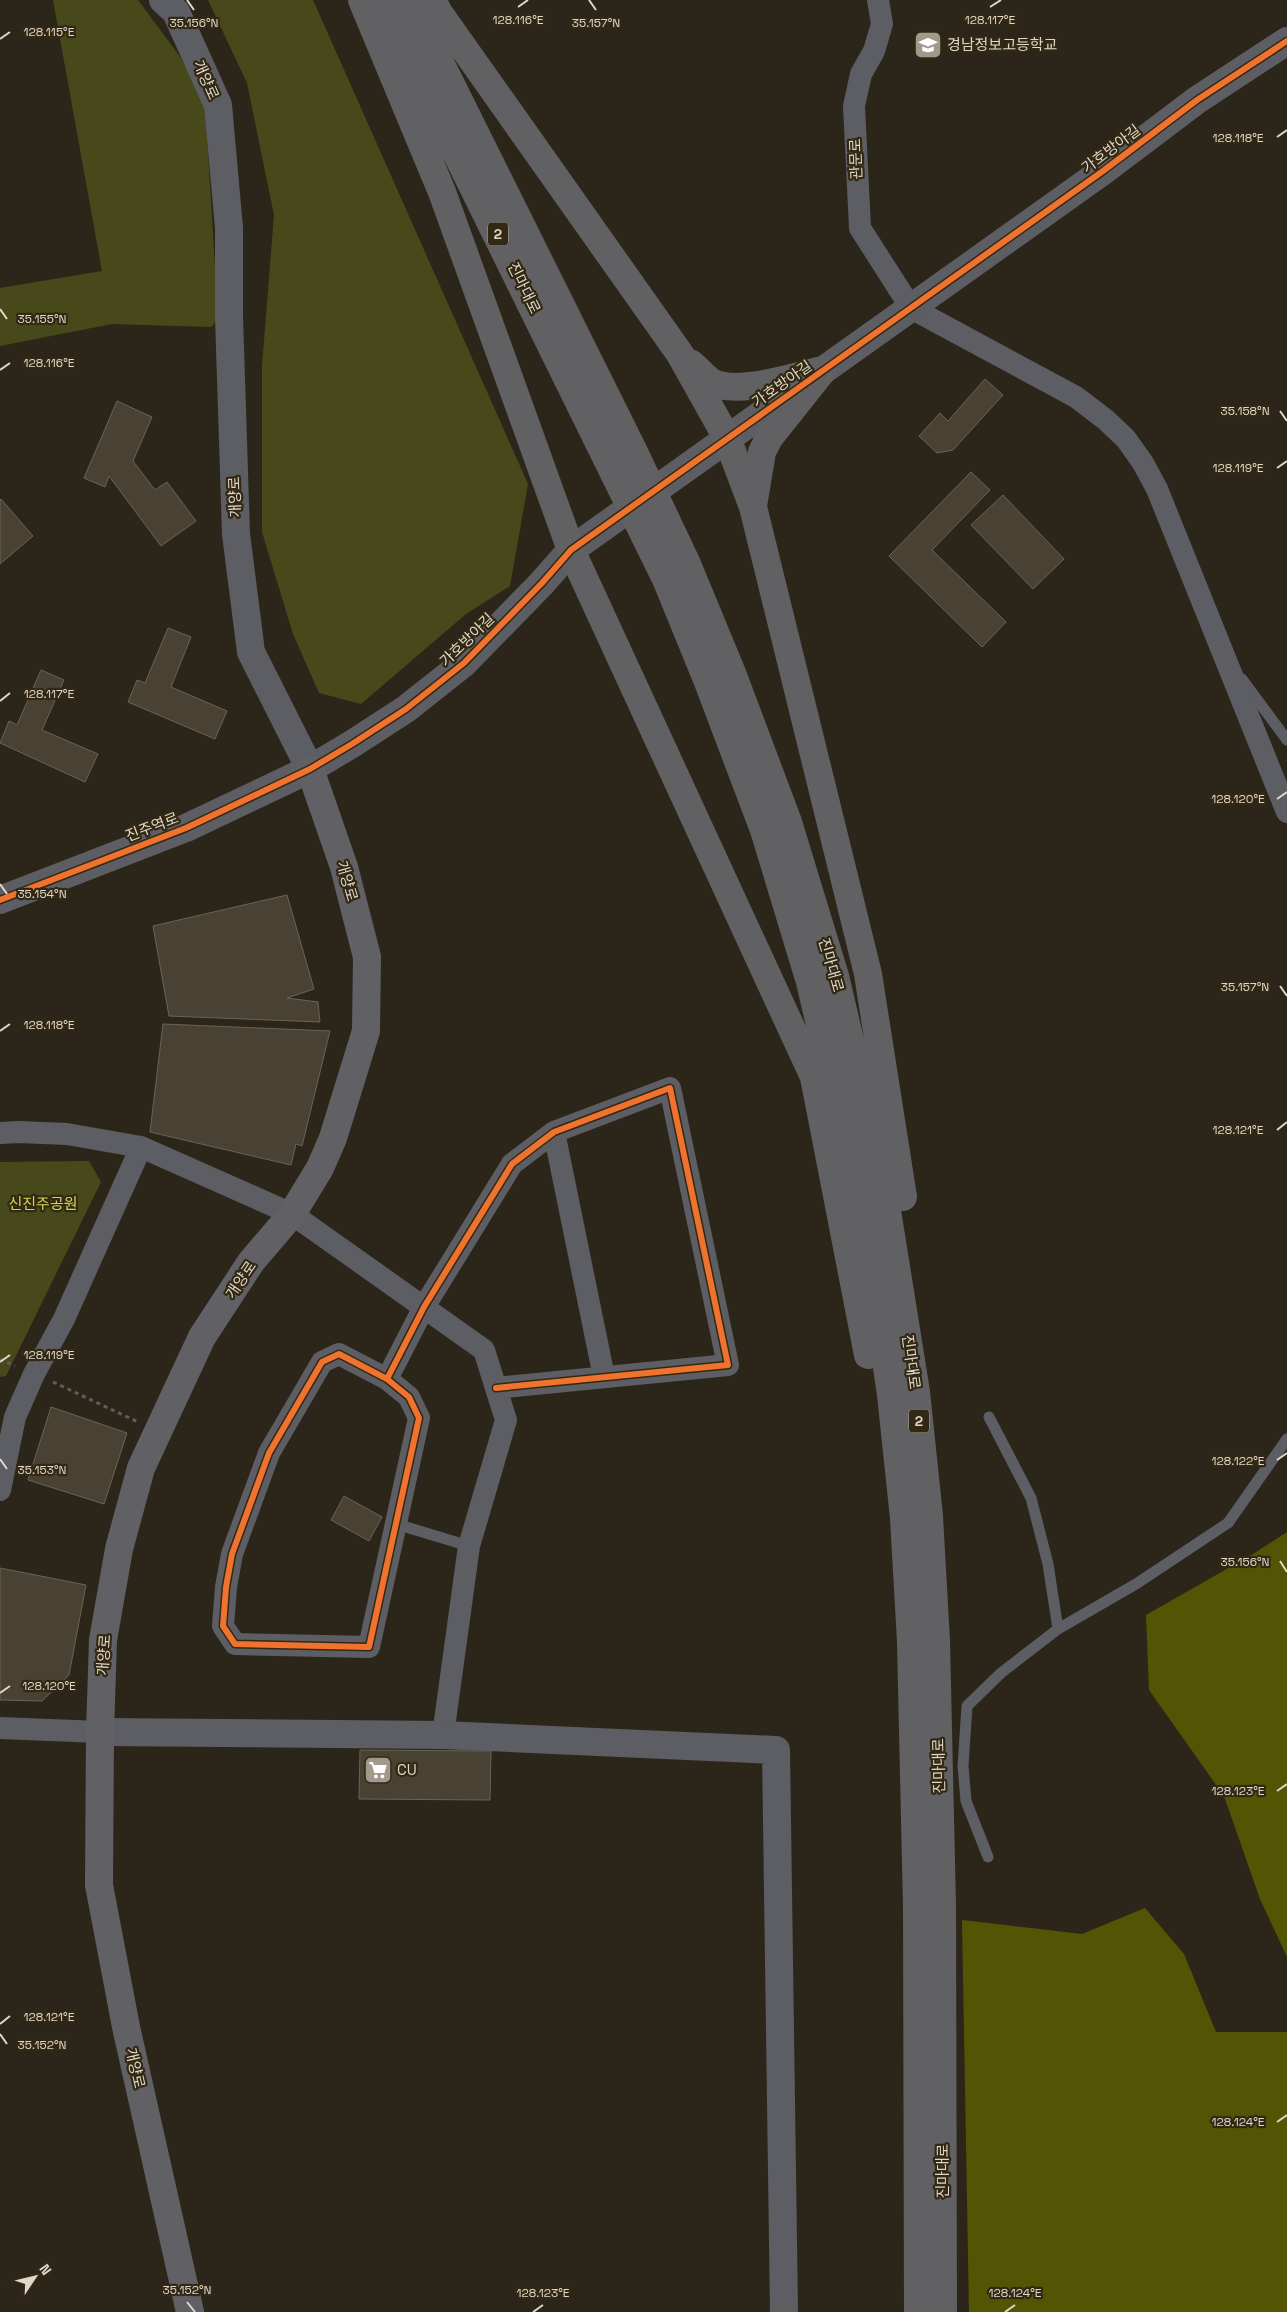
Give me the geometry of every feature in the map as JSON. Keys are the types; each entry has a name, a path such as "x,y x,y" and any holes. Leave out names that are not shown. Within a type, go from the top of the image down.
{"highway":[{"path":"362,0 442,192 571,550 814,1076 869,1360 890,1395"},
{"name":"진마대로","path":"381,0 612,469 677,572 732,672 788,822 835,976 881,1173 916,1392 929,1516 936,1641 942,1906 943,2312"},
{"name":"진마대로","path":"408,0 633,450 677,572 764,830 810,982 856,1178 876,1289 890,1395 904,1518 911,1642 917,1907 918,2312"},
{"path":"432,0 438,12 680,354 727,438 753,508 868,974 908,1229 900,1288"},
{"path":"680,354 711,381 724,386 742,388 823,370"},
{"path":"753,508 762,452 769,438 823,370"}],"main road":[{"name":"개양로","path":"190,2312 126,2027 100,1885 100,1732 103,1640 119,1548 140,1468 202,1337 251,1262 292,1214 320,1168 333,1138 366,1031 367,957 344,867 310,769"}],"street":[{"name":"개양로","path":"164,0 176,12 218,105 229,228 229,317 236,534 251,652 310,769"},
{"name":"관문로","path":"878,0 882,24 874,51 862,74 854,106 860,228 911,308"},
{"name":"가호방아길","path":"310,769 376,729 437,687 464,663 542,583 571,550 1104,171 1197,100 1287,40"},
{"path":"911,308 1076,398 1106,420 1126,439 1143,463 1157,489 1287,812"},
{"name":"진주역로","path":"0,900 186,828 310,769"},
{"path":"387,1379 424,1306 512,1164 554,1132 670,1088 728,1365 496,1388"},
{"path":"554,1132 604,1377"},
{"path":"0,1133 67,1134 141,1148 292,1214 484,1350 506,1420 469,1546 443,1735"},
{"path":"0,1490 15,1418 34,1374 64,1319 141,1148"},
{"path":"339,1354 387,1379 409,1397 419,1418 369,1648 235,1644 223,1626 226,1587 232,1554 269,1453 322,1362 339,1354"},
{"path":"0,1728 100,1732 443,1735 776,1750 784,2312"}],"lane":[{"path":"1225,654 1287,740"},
{"path":"989,1417 1031,1498 1048,1564 1058,1629"},
{"path":"988,1857 966,1801 963,1766 967,1706 1001,1673 1058,1629 1136,1584 1228,1523 1287,1439"},
{"path":"396,1524 469,1546"}],"path":[{"path":"0,1359 158,1431"}],"green space":[{"path":"53,0 138,0 181,58 205,103 218,316 212,327 112,324 0,346 0,288 102,271"},
{"path":"208,0 313,0 528,484 510,586 466,614 361,704 319,693 293,634 262,532 262,366 274,215 247,83"},
{"name":"신진주공원","path":"89,1161 101,1182 6,1376 0,1377 0,1162"}],"shaded area":[{"path":"1287,1532 1287,1957 1260,1899 1224,1796 1149,1690 1146,1615 1253,1554"},
{"path":"1145,1908 1184,1954 1216,2032 1287,2032 1287,2312 969,2312 962,1920 1082,1934"}],"building":[{"path":"985,379 1003,395 953,450 937,453 919,436 940,413 948,421"},
{"path":"117,401 152,417 133,461 155,490 167,482 196,521 161,546 109,476 105,487 84,478"},
{"path":"971,472 990,490 932,550 1006,622 982,647 889,556"},
{"path":"1003,495 1064,559 1033,589 971,525"},
{"path":"0,500 33,536 0,564"},
{"path":"168,628 191,637 171,687 227,711 215,739 128,702 137,680 145,683"},
{"path":"41,670 64,680 42,730 98,754 85,782 0,743 9,721 17,725"},
{"path":"287,895 314,989 287,998 318,1002 320,1022 169,1016 153,926"},
{"path":"163,1024 330,1031 302,1146 296,1144 291,1165 150,1132"},
{"path":"51,1407 127,1433 104,1504 28,1480"},
{"path":"344,1496 382,1517 369,1541 331,1520"},
{"path":"0,1568 86,1585 69,1675 42,1701 0,1700"},
{"path":"360,1750 491,1751 490,1800 359,1799"}],"cycle path":[{"path":"0,900 186,828 310,769 406,709 464,663 542,583 571,550 1103,171 1197,100 1287,41"},
{"path":"387,1379 339,1354 322,1362 269,1453 232,1554 226,1587 223,1626 235,1644 369,1647 419,1418 409,1397 387,1379 424,1307 512,1164 554,1132 670,1088 728,1365 496,1388"}],"place":[{"name":"경남정보고등학교","path":"928,45"},
{"name":"CU","path":"378,1770"}]}
